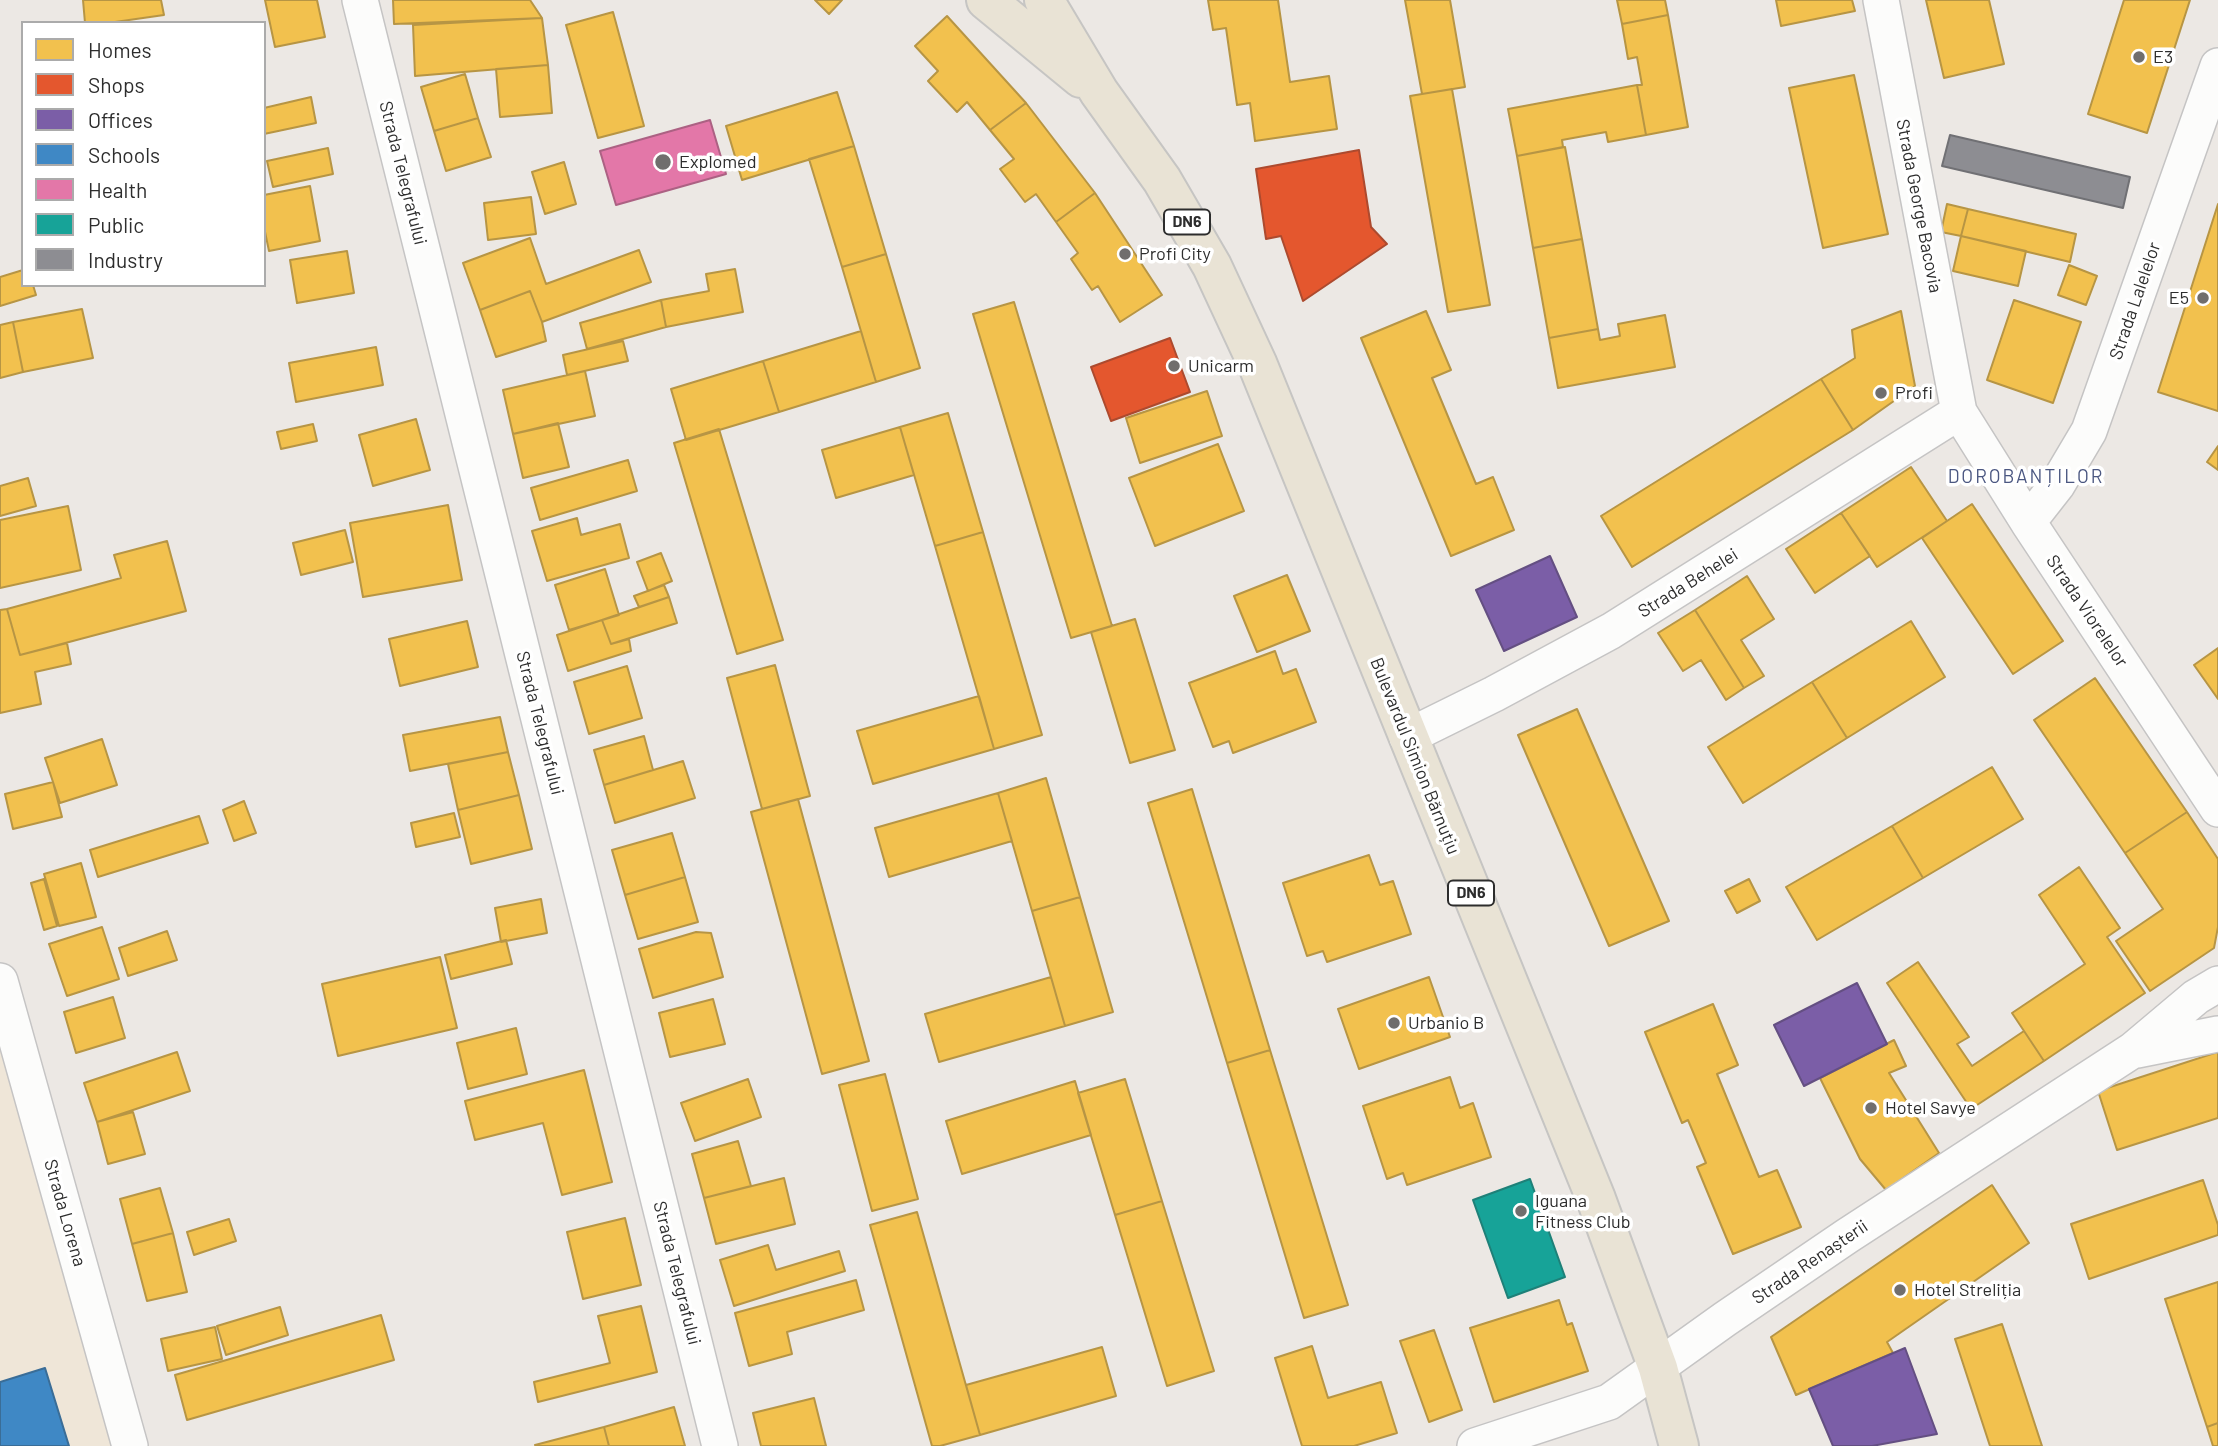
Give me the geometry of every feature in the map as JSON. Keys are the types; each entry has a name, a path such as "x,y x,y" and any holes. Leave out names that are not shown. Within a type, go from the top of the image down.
{"main road":[{"name":"Bulevardul Simion Bărnuțiu","path":"986,0 1099,92"},
{"name":"Bulevardul Simion Bărnuțiu","path":"1044,0 1099,92 1162,180 1212,266 1257,363 1596,1199 1658,1368 1679,1446"}],"street":[{"name":"Strada Telegrafului","path":"360,0 720,1446"},
{"name":"Strada George Bacovia","path":"1881,0 1959,412"},
{"name":"Strada Lalelelor","path":"2028,522 2057,485 2090,431 2218,66"},
{"name":"Strada Viorelelor","path":"1959,412 2028,522 2218,809"},
{"name":"Strada Behelei","path":"1407,737 1611,631 1959,412"},
{"name":"Strada Lorena","path":"0,981 130,1446"},
{"name":"Strada Renașterii","path":"1475,1446 1609,1402 1847,1236 2133,1051 2196,998 2218,984"},
{"name":"Strada Renașterii","path":"2133,1051 2218,1034"}],"shaded area":[{"path":"0,1034 111,1446 0,1446"}],"building: Homes":[{"path":"83,0 161,0 164,15 122,21 85,21"},
{"path":"265,0 317,0 325,37 275,47"},
{"path":"393,0 530,0 542,18 394,24"},
{"path":"815,0 842,0 829,14"},
{"path":"1208,0 1278,0 1290,82 1329,76 1337,129 1255,141 1250,103 1237,105 1226,28 1213,30"},
{"path":"1405,0 1450,0 1465,87 1422,94"},
{"path":"1617,0 1665,0 1668,15 1622,24"},
{"path":"1776,0 1852,0 1855,11 1781,26"},
{"path":"1926,0 1989,0 2004,64 1944,78"},
{"name":"E3","path":"2124,0 2190,0 2147,133 2088,114"},
{"path":"613,12 644,126 598,138 566,25"},
{"path":"1668,15 1688,127 1646,135 1637,85 1642,85 1637,57 1628,59 1622,24"},
{"path":"947,16 1026,103 990,130 967,102 957,112 928,81 938,71 915,46"},
{"path":"542,18 548,65 415,76 413,25"},
{"path":"548,65 552,113 500,117 496,69"},
{"path":"465,74 478,118 434,131 421,87"},
{"path":"1854,75 1888,234 1823,248 1789,88"},
{"path":"1637,85 1646,135 1608,142 1606,132 1562,140 1563,147 1517,156 1508,109"},
{"path":"1452,89 1490,305 1448,312 1410,96"},
{"path":"837,92 854,146 742,180 726,126"},
{"path":"311,97 316,123 266,134 266,108"},
{"path":"1026,103 1095,193 1056,222 1036,194 1025,202 1000,169 1014,159 990,130"},
{"path":"478,118 491,157 446,171 434,131"},
{"path":"854,146 886,254 842,267 809,159"},
{"path":"1565,147 1582,239 1533,248 1517,156"},
{"path":"328,148 333,174 273,187 267,161"},
{"path":"564,162 576,204 545,214 532,172"},
{"path":"310,186 320,241 269,251 266,237 266,195"},
{"path":"1095,193 1162,295 1120,322 1098,286 1092,290 1071,259 1078,253 1056,222"},
{"path":"531,197 536,234 488,240 484,203"},
{"path":"1947,204 1968,209 1961,236 1941,232"},
{"name":"E5","path":"2218,204 2218,411 2158,392"},
{"path":"1968,209 2076,234 2070,262 1961,236"},
{"path":"1961,236 2026,251 2018,286 1953,271"},
{"path":"530,238 546,284 639,250 651,282 542,322 530,291 480,310 463,263"},
{"path":"1582,239 1598,329 1549,338 1533,248"},
{"path":"347,251 354,293 297,303 290,260"},
{"path":"886,254 920,368 876,382 842,267"},
{"path":"2069,265 2097,276 2086,305 2058,295"},
{"path":"735,269 743,312 666,327 661,300 709,291 706,274"},
{"path":"21,271 21,287 34,287 36,295 0,306 0,277"},
{"path":"530,291 546,341 496,357 480,310"},
{"path":"661,300 666,327 587,349 580,323"},
{"path":"2014,300 2081,322 2053,403 1987,380"},
{"path":"1014,302 1112,626 1071,638 973,314"},
{"path":"82,309 93,358 23,372 13,322"},
{"path":"1426,311 1451,370 1432,378 1476,484 1493,477 1514,530 1451,556 1361,338"},
{"path":"1901,311 1915,386 1853,430 1821,379 1855,358 1852,330"},
{"path":"1665,315 1675,367 1558,388 1549,338 1598,329 1600,340 1620,336 1618,324"},
{"path":"13,322 23,372 0,378 0,325"},
{"path":"861,331 876,382 779,412 763,361"},
{"path":"623,341 628,361 567,375 563,355"},
{"path":"376,347 383,385 296,402 289,363"},
{"path":"763,361 779,412 686,440 671,389"},
{"path":"585,371 595,416 513,434 503,390"},
{"path":"1821,379 1853,430 1632,567 1601,516"},
{"path":"1207,391 1222,436 1140,463 1126,418"},
{"path":"948,413 983,532 935,546 900,427"},
{"path":"416,419 430,470 373,486 359,435"},
{"path":"558,423 569,467 523,478 513,434"},
{"path":"313,424 317,441 281,449 277,432"},
{"path":"900,427 914,475 836,498 822,450"},
{"path":"719,429 783,640 737,654 674,443"},
{"path":"1218,444 1244,511 1155,546 1129,478"},
{"path":"2218,446 2218,470 2207,462"},
{"path":"628,460 637,491 540,520 531,488"},
{"path":"1911,467 1947,521 1877,567 1841,513"},
{"path":"28,478 36,506 0,516 0,486"},
{"path":"1972,504 2063,641 2013,674 1922,538"},
{"path":"448,505 462,580 363,597 350,523"},
{"path":"68,506 81,570 0,588 0,520"},
{"path":"1841,513 1870,556 1815,593 1786,549"},
{"path":"577,518 581,535 620,524 629,558 547,581 532,531"},
{"path":"345,530 353,562 301,575 293,543"},
{"path":"983,532 1042,735 994,749 935,546"},
{"path":"167,541 186,611 20,655 7,609 121,578 114,555"},
{"path":"661,553 672,581 648,591 637,562"},
{"path":"605,569 619,615 569,630 555,585"},
{"path":"1287,575 1310,631 1257,652 1234,596"},
{"path":"1747,576 1774,619 1741,640 1764,676 1744,688 1695,610"},
{"path":"664,585 669,597 639,607 634,596"},
{"path":"669,597 677,623 611,644 602,620"},
{"path":"7,609 20,655 67,643 71,664 35,672 41,704 0,713 0,610"},
{"path":"1695,610 1744,688 1726,700 1701,660 1683,671 1658,633"},
{"path":"1135,619 1175,750 1130,763 1091,632"},
{"path":"602,620 611,644 629,639 631,651 568,671 557,635"},
{"path":"467,621 478,667 400,686 389,639"},
{"path":"1911,621 1945,677 1847,738 1812,682"},
{"path":"2218,648 2218,699 2194,665"},
{"path":"1275,651 1283,674 1296,669 1316,722 1233,753 1229,741 1213,747 1189,683"},
{"path":"775,665 810,796 762,809 727,678"},
{"path":"627,666 642,718 589,734 574,682"},
{"path":"2095,678 2187,812 2125,853 2034,720"},
{"path":"1812,682 1847,738 1743,803 1708,747"},
{"path":"979,696 994,749 873,784 857,731"},
{"path":"1577,709 1669,921 1609,946 1518,735"},
{"path":"500,717 508,752 410,771 403,735"},
{"path":"644,736 653,770 604,785 594,750"},
{"path":"102,739 117,785 60,803 45,758"},
{"path":"508,752 519,795 458,810 448,764"},
{"path":"683,761 695,798 615,823 604,785"},
{"path":"1992,767 2023,819 1923,878 1892,826"},
{"path":"1046,778 1080,897 1032,911 998,793"},
{"path":"53,782 62,817 13,829 5,794"},
{"path":"1192,789 1270,1050 1227,1063 1148,803"},
{"path":"998,793 1012,841 889,877 875,828"},
{"path":"519,795 532,849 471,864 458,810"},
{"path":"798,799 869,1061 822,1074 751,812"},
{"path":"244,801 256,833 234,841 223,810"},
{"path":"2187,812 2218,859 2218,927 2214,948 2150,991 2116,941 2163,909 2125,853"},
{"path":"454,813 460,837 416,847 411,823"},
{"path":"199,816 208,843 98,877 90,850"},
{"path":"1892,826 1923,878 1817,940 1786,887"},
{"path":"672,833 685,877 625,895 612,850"},
{"path":"1369,855 1380,885 1393,881 1411,934 1327,962 1323,951 1307,956 1283,883"},
{"path":"81,863 96,917 59,926 44,874"},
{"path":"2079,867 2120,928 2107,937 2145,993 2044,1061 2012,1013 2085,964 2039,895"},
{"path":"685,877 698,922 638,939 625,895"},
{"path":"44,879 57,926 44,930 31,883"},
{"path":"1749,879 1760,901 1737,913 1725,891"},
{"path":"1080,897 1113,1012 1065,1026 1032,911"},
{"path":"541,899 547,933 501,942 495,908"},
{"path":"102,927 119,979 67,996 49,944"},
{"path":"167,931 177,960 128,976 119,948"},
{"path":"696,932 711,933 723,977 653,998 639,949"},
{"path":"506,940 512,964 451,979 445,955"},
{"path":"440,957 457,1028 338,1056 322,984"},
{"path":"1918,962 1969,1037 1957,1044 1972,1066 2024,1031 2044,1061 1971,1109 1887,983"},
{"path":"1051,977 1065,1026 939,1062 925,1014"},
{"name":"Urbanio B","path":"1429,977 1450,1037 1359,1069 1338,1009"},
{"path":"113,997 125,1038 76,1053 64,1012"},
{"path":"713,999 725,1044 670,1057 659,1013"},
{"path":"1713,1004 1738,1065 1717,1074 1759,1177 1777,1170 1801,1227 1733,1254 1697,1167 1706,1163 1688,1120 1682,1123 1645,1032"},
{"path":"516,1028 527,1074 468,1089 457,1043"},
{"path":"1894,1040 1906,1066 1889,1073 1939,1153 1886,1190 1860,1159 1820,1078"},
{"path":"1270,1050 1348,1305 1304,1318 1227,1063"},
{"path":"177,1052 190,1091 97,1122 84,1083"},
{"path":"2218,1052 2218,1118 2117,1150 2098,1091"},
{"path":"584,1070 612,1182 562,1195 543,1123 475,1140 465,1101"},
{"path":"885,1074 918,1199 872,1211 839,1085"},
{"path":"1450,1077 1460,1108 1473,1103 1491,1157 1407,1185 1403,1173 1387,1179 1363,1106"},
{"path":"748,1079 761,1117 695,1141 681,1103"},
{"path":"1125,1079 1162,1201 1115,1215 1078,1093"},
{"path":"1075,1081 1091,1135 962,1174 946,1121"},
{"path":"133,1112 145,1154 108,1164 97,1122"},
{"path":"738,1141 751,1186 704,1198 692,1154"},
{"path":"784,1178 795,1224 716,1244 704,1198"},
{"path":"2203,1180 2218,1225 2218,1235 2089,1279 2071,1224"},
{"name":"Hotel Streliția","path":"1992,1185 2029,1243 1887,1342 1893,1353 1796,1395 1771,1337"},
{"path":"160,1188 173,1233 132,1244 120,1199"},
{"path":"1162,1201 1214,1371 1167,1386 1115,1215"},
{"path":"917,1212 980,1435 940,1446 932,1446 870,1225"},
{"path":"625,1218 641,1285 583,1299 567,1232"},
{"path":"229,1219 236,1241 194,1255 187,1232"},
{"path":"173,1233 187,1292 147,1301 132,1244"},
{"path":"768,1245 776,1270 839,1251 845,1271 734,1306 720,1260"},
{"path":"856,1280 864,1310 787,1332 792,1354 749,1366 735,1313"},
{"path":"2218,1282 2218,1423 2207,1427 2165,1299"},
{"path":"1559,1300 1567,1325 1572,1323 1588,1371 1494,1402 1470,1328"},
{"path":"641,1306 657,1372 538,1402 534,1382 610,1363 598,1316"},
{"path":"280,1307 288,1335 226,1355 217,1326"},
{"path":"381,1315 394,1360 187,1420 175,1375"},
{"path":"2002,1324 2042,1446 1990,1446 1955,1339"},
{"path":"215,1327 222,1359 168,1371 161,1339"},
{"path":"1434,1330 1462,1410 1429,1422 1400,1341"},
{"path":"1312,1346 1328,1398 1381,1382 1397,1433 1354,1446 1302,1446 1275,1358"},
{"path":"1102,1347 1116,1396 980,1435 966,1385"},
{"path":"814,1398 826,1446 761,1446 753,1413"},
{"path":"674,1407 685,1446 609,1446 604,1427"},
{"path":"2218,1423 2218,1446 2213,1446 2207,1427"},
{"path":"604,1427 609,1446 535,1445"}],"building: Shops":[{"path":"1359,150 1371,227 1387,244 1303,301 1281,236 1266,239 1256,169"},
{"path":"1170,338 1190,392 1111,421 1091,367"}],"building: Offices":[{"path":"1550,556 1577,617 1504,651 1476,590"},
{"path":"1857,983 1887,1044 1804,1086 1774,1025"},
{"path":"1905,1348 1937,1434 1872,1446 1833,1446 1809,1389"}],"building: Schools":[{"path":"45,1368 69,1446 0,1446 0,1382"}],"building: Health":[{"name":"Explomed","path":"710,120 726,174 616,205 600,151"}],"building: Public":[{"path":"1530,1179 1565,1277 1508,1298 1473,1200"}],"building: Industry":[{"path":"1950,135 2130,177 2123,208 1942,166"}],"place":[{"name":"E3","path":"2139,57"},
{"name":"Explomed","path":"663,162"},
{"name":"Profi City","path":"1125,254"},
{"name":"E5","path":"2203,298"},
{"name":"Unicarm","path":"1174,366"},
{"name":"Profi","path":"1881,393"},
{"name":"Urbanio B","path":"1394,1023"},
{"name":"Hotel Savye","path":"1871,1108"},
{"name":"Iguana Fitness Club","path":"1521,1211"},
{"name":"Hotel Streliția","path":"1900,1290"}],"district":[{"name":"DOROBANȚILOR","path":"2026,477"}]}
